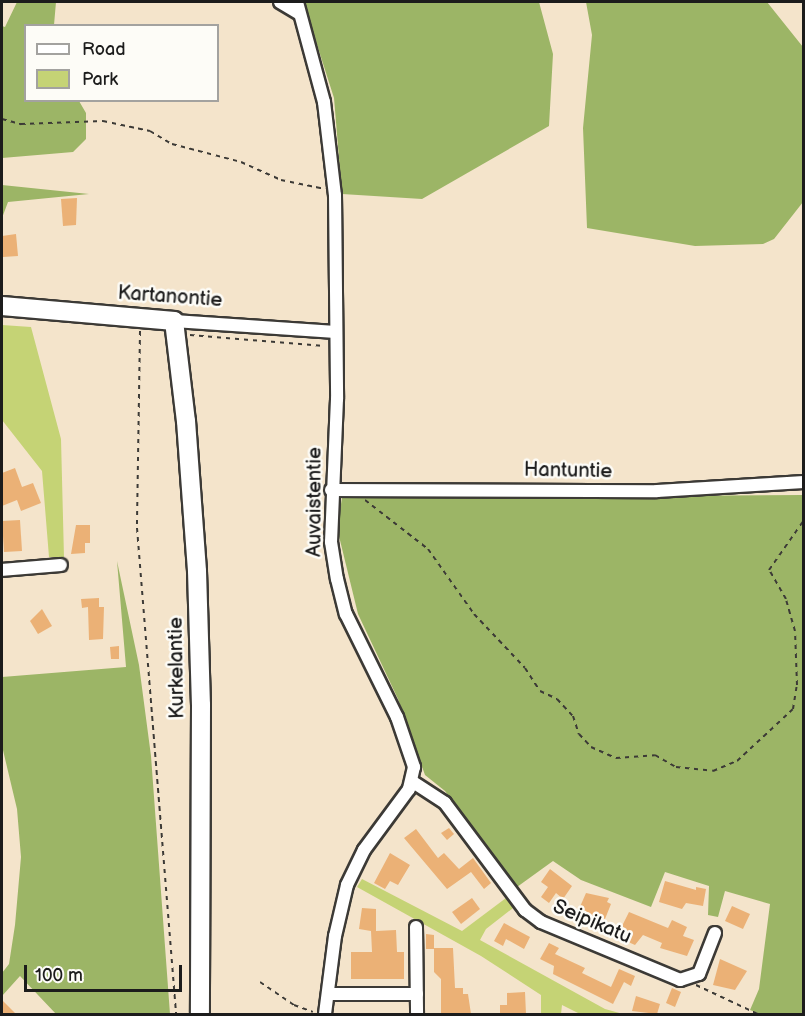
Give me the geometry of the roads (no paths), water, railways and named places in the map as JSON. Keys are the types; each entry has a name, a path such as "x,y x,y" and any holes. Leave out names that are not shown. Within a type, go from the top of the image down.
{"street":[{"name":"Auvaistentie","path":"280,2 298,7 324,102 335,195 337,346 331,542 336,579 346,614 409,746 414,767 413,782"},
{"name":"Kartanontie","path":"2,306 336,332"},
{"name":"Kurkelantie","path":"174,321 186,421 197,582 201,705 200,1014"},
{"name":"Hantuntie","path":"331,490 657,491 804,482"},
{"path":"2,570 61,565"},
{"name":"Seipikatu","path":"413,782 445,803 535,918 674,979 690,979 702,969 715,933"},
{"path":"325,1014 335,936 346,885 364,850 413,782"},
{"path":"416,927 417,1014"},
{"path":"328,994 417,993"}]}
